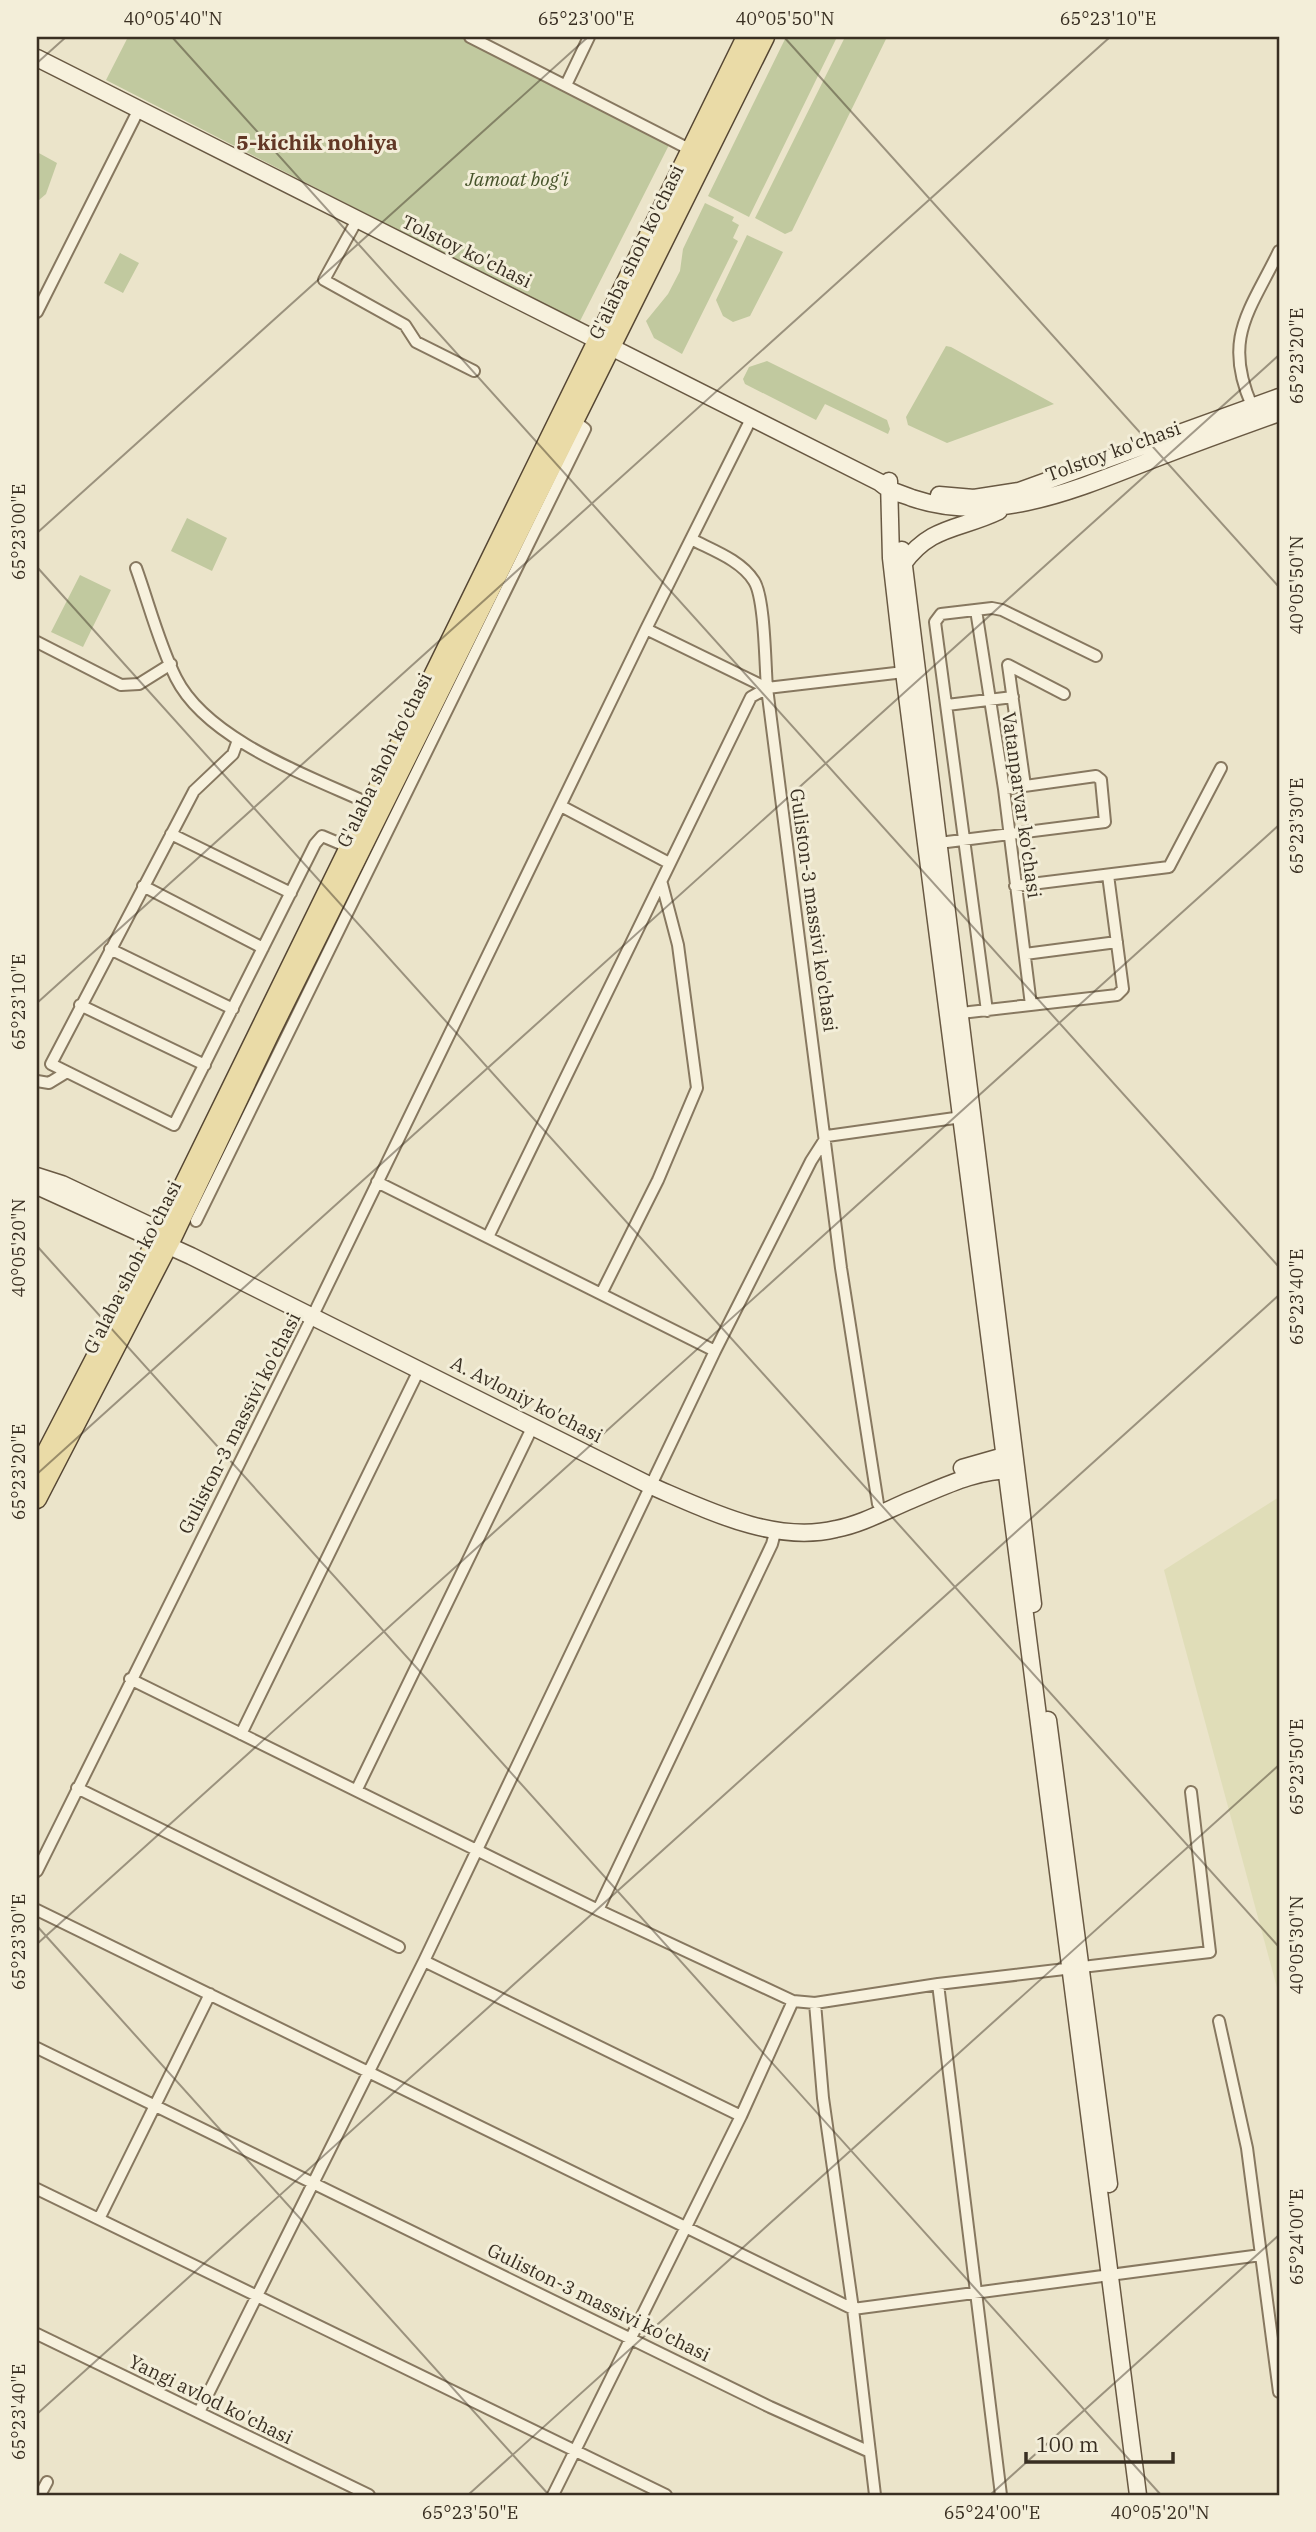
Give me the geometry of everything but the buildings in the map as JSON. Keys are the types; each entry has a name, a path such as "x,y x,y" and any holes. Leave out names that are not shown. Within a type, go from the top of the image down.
{"main road":[{"name":"G'alaba shoh ko'chasi","path":"37,1471 165,1238 215,1167 397,797 576,422 607,343 691,150 746,37"},
{"name":"G'alaba shoh ko'chasi","path":"37,1499 165,1238 348,847 765,37"}],"street":[{"path":"470,37 691,150"},
{"path":"565,85 589,37"},
{"name":"Tolstoy ko'chasi","path":"37,58 890,486 932,504 962,508 1012,505 1057,496 1279,413"},
{"path":"37,312 138,111"},
{"path":"357,220 324,281 405,325 416,342 474,371"},
{"path":"1252,406 1237,350 1240,331 1279,251"},
{"name":"Tolstoy ko'chasi","path":"890,486 936,495 974,498 1019,491 1279,397"},
{"name":"Guliston-3 massivi ko'chasi","path":"37,1871 752,417"},
{"path":"890,486 903,564 962,1117 1076,1968 1115,2275 1138,2495"},
{"path":"890,486 904,673 961,1013 1009,1462"},
{"path":"903,564 916,546 936,533 1012,505"},
{"name":"Guliston-3 massivi ko'chasi","path":"691,539 735,563 755,582 827,1136 843,1281 877,1504"},
{"path":"136,568 177,679 209,721 238,740 370,804"},
{"name":"Vatanparvar ko'chasi","path":"976,610 1004,789 1031,1006"},
{"path":"987,1011 935,622 941,614 1002,610 1096,656"},
{"path":"646,629 767,688"},
{"path":"37,642 121,685 139,684 152,679 171,664"},
{"path":"1025,786 1008,665 1064,694"},
{"path":"488,1237 751,697 767,688 904,673"},
{"path":"947,705 1013,697"},
{"path":"238,740 233,754 194,791 51,1064 174,1125 290,893 322,836 348,847"},
{"path":"1015,886 1169,867 1221,768"},
{"path":"934,841 1105,822 1101,780 1096,776 1004,789"},
{"path":"561,806 669,863"},
{"path":"171,834 290,893"},
{"path":"961,1013 1117,995 1123,989 1108,875"},
{"path":"602,1292 658,1180 697,1088 678,945 662,884"},
{"path":"143,887 263,948"},
{"path":"1024,954 1117,942"},
{"path":"110,949 233,1009"},
{"path":"80,1005 205,1065"},
{"path":"37,1082 49,1083 67,1072"},
{"path":"199,2412 424,1961 715,1351 827,1136 962,1117"},
{"path":"196,1221 215,1167"},
{"name":"A. Avloniy ko'chasi","path":"37,1176 62,1184 654,1481 702,1508 792,1532 835,1530 1009,1462"},
{"path":"377,1182 602,1292 715,1351"},
{"name":"A. Avloniy ko'chasi","path":"37,1186 165,1238"},
{"name":"A. Avloniy ko'chasi","path":"314,1312 533,1426 654,1481 794,1523 819,1524 848,1517 930,1481 1009,1462"},
{"path":"241,1734 420,1368"},
{"path":"357,1789 533,1426"},
{"path":"598,1910 772,1544 776,1529"},
{"path":"130,1679 598,1910 793,2001 815,2003 938,1984 1210,1952 1191,1792"},
{"path":"77,1788 399,1947"},
{"path":"37,1910 853,2309 1261,2255"},
{"path":"424,1961 741,2116"},
{"path":"938,1984 1001,2495"},
{"path":"99,2220 210,1994"},
{"path":"553,2495 741,2116 793,2001"},
{"path":"815,2003 823,2098 853,2309 875,2495"},
{"path":"1219,2021 1247,2148 1279,2392"},
{"name":"Guliston-3 massivi ko'chasi","path":"37,2048 870,2452"},
{"path":"37,2189 666,2495"},
{"path":"1115,2275 1149,2495"},
{"name":"Yangi avlod ko'chasi","path":"37,2334 369,2495"},
{"path":"40,2495 47,2482"}],"shaded area":[{"path":"1279,1497 1279,1995 1164,1570"}],"green space":[{"name":"Jamoat bog'i","path":"128,37 459,37 669,145 579,323 106,80"},
{"path":"786,37 837,37 749,217 708,196"},
{"path":"845,37 887,37 792,231 785,234 755,218"},
{"path":"37,152 57,163 46,194 39,200"},
{"path":"705,203 734,217 732,221 739,225 733,238 738,241 682,354 654,338 646,321 668,294 680,271 683,249"},
{"path":"747,235 783,252 750,316 733,322 723,316 716,300"},
{"path":"120,253 139,263 123,293 104,283"},
{"path":"946,346 1054,404 947,443 908,425 906,417"},
{"path":"767,361 887,420 890,429 888,434 825,404 816,420 745,384 743,379 749,367"},
{"path":"187,518 227,538 212,571 171,551"},
{"path":"80,575 111,590 83,647 51,632"}],"district":[{"name":"5-kichik nohiya","path":"317,142"}]}
